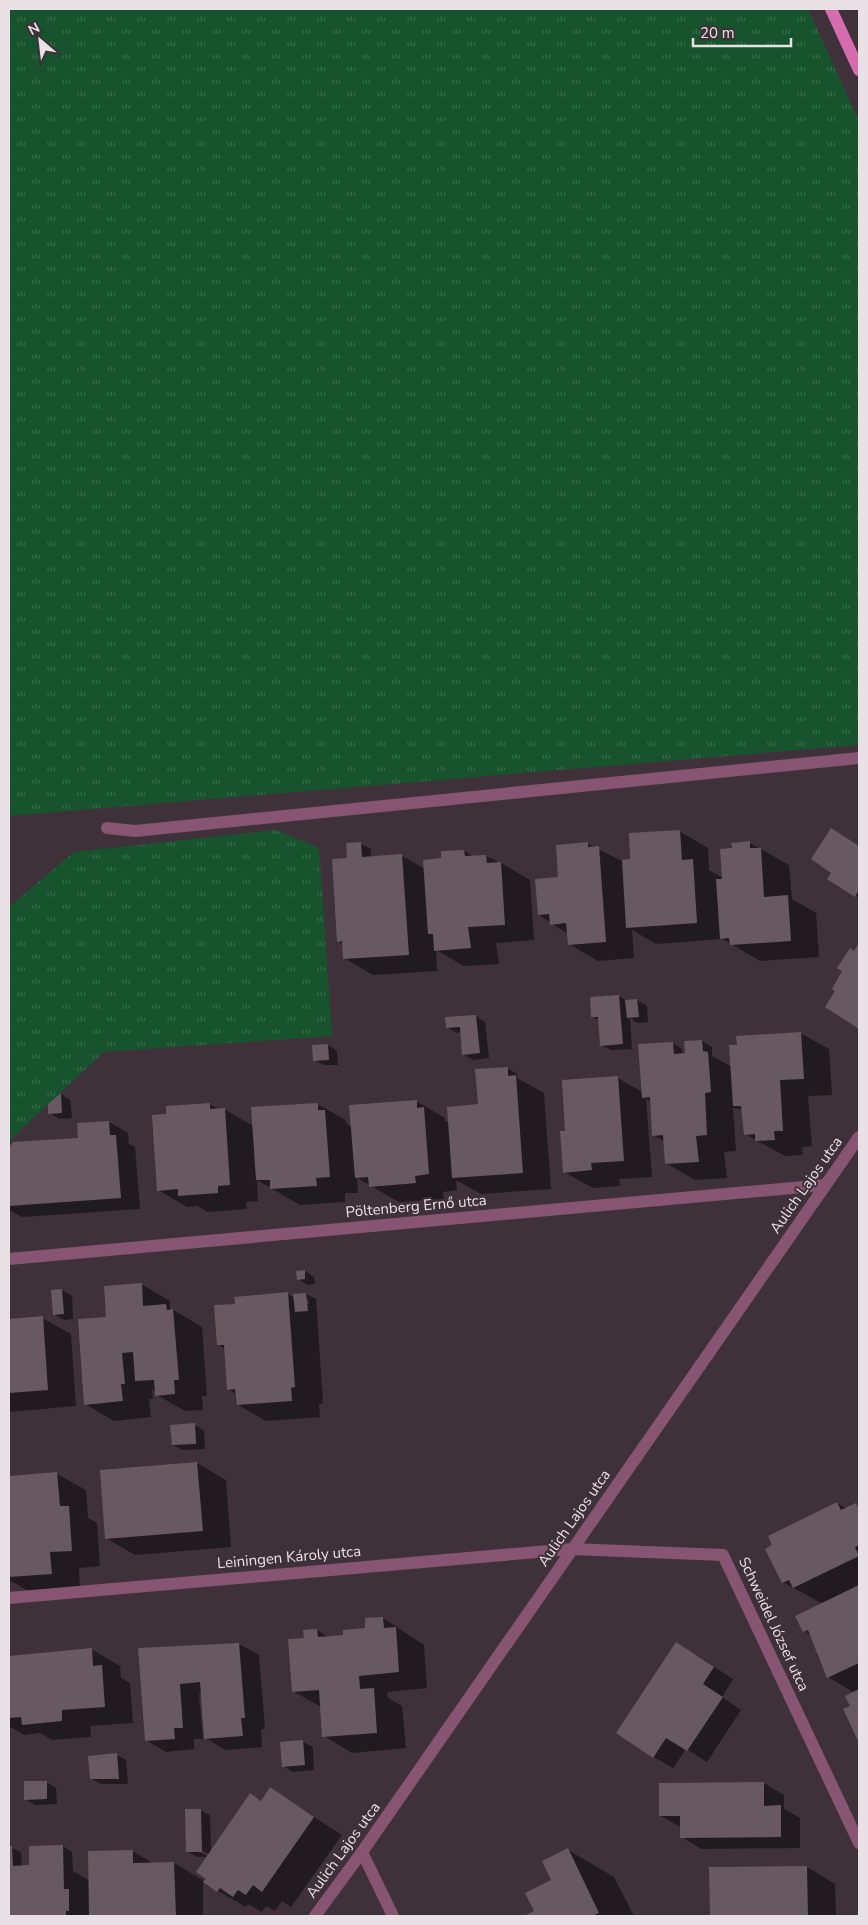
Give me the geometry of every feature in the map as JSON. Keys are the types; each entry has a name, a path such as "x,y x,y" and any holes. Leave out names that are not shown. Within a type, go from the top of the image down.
{"main road":[{"path":"831,9 859,70"}],"street":[{"path":"107,828 135,831 859,758"},
{"name":"Aulich Lajos utca","path":"315,1916 362,1852 859,1137"},
{"name":"Pöltenberg Ernő utca","path":"9,1259 825,1185"},
{"name":"Leiningen Károly utca","path":"9,1598 572,1549"},
{"name":"Schweidel József utca","path":"572,1549 723,1555 859,1842"},
{"path":"362,1852 393,1916"}],"green space":[{"path":"9,9 808,9 859,121 859,745 9,816"},
{"path":"276,830 319,848 332,1036 104,1052 9,1141 9,907 74,852"}],"building":[{"path":"831,828 859,846 859,890 855,897 827,879 831,873 811,859"},
{"path":"680,830 682,860 693,859 697,923 626,928 622,860 630,859 629,833"},
{"path":"750,841 750,848 761,848 764,897 788,895 791,941 730,945 729,938 720,939 716,879 722,879 720,849 732,848 731,843"},
{"path":"361,842 362,857 402,854 409,955 343,959 342,941 337,942 332,859 347,858 346,843"},
{"path":"588,842 588,847 599,846 606,942 568,945 566,923 550,925 549,914 538,915 535,879 558,877 556,845"},
{"path":"464,850 465,856 486,855 487,863 501,862 505,925 468,927 471,948 434,951 433,934 428,934 423,860 441,858 441,851"},
{"path":"859,943 859,1029 825,1007 835,991 832,989 842,971 837,968 850,948 854,951"},
{"path":"619,995 623,1044 600,1046 598,1017 591,1017 590,997"},
{"path":"637,999 639,1017 627,1018 625,1000"},
{"path":"476,1015 480,1053 462,1055 460,1027 446,1028 445,1017"},
{"path":"801,1032 804,1079 780,1080 783,1131 774,1131 775,1140 755,1141 755,1134 744,1135 741,1106 733,1106 729,1045 737,1045 736,1036"},
{"path":"702,1040 703,1051 708,1052 711,1092 705,1093 707,1135 696,1136 699,1162 665,1164 663,1135 652,1136 650,1097 642,1098 638,1044 673,1042 674,1054 685,1053 684,1041"},
{"path":"328,1044 329,1060 313,1061 312,1045"},
{"path":"508,1067 508,1076 516,1075 523,1173 452,1178 447,1107 478,1104 475,1069"},
{"path":"618,1076 624,1161 591,1163 592,1170 563,1173 560,1131 565,1131 562,1080"},
{"path":"61,1093 62,1113 48,1114 48,1104"},
{"path":"417,1100 417,1108 424,1107 429,1174 415,1176 416,1183 369,1187 368,1177 355,1178 349,1105"},
{"path":"210,1103 210,1109 225,1108 230,1185 218,1186 218,1193 178,1196 178,1189 157,1191 152,1115 166,1114 166,1106"},
{"path":"318,1103 318,1110 325,1110 330,1177 316,1178 317,1186 270,1189 270,1180 256,1180 251,1107"},
{"path":"109,1121 110,1135 116,1135 121,1198 9,1206 9,1148 13,1142 78,1138 77,1123"},
{"path":"305,1270 305,1279 297,1280 296,1271"},
{"path":"142,1283 143,1306 166,1304 167,1310 173,1309 179,1380 174,1380 175,1394 155,1396 154,1380 135,1381 133,1352 122,1353 125,1384 121,1384 123,1401 84,1405 78,1319 106,1317 104,1286"},
{"path":"62,1289 64,1314 53,1315 51,1290"},
{"path":"288,1292 295,1387 291,1388 292,1401 237,1405 235,1389 227,1390 224,1345 217,1345 214,1305 235,1304 234,1297"},
{"path":"306,1293 308,1311 295,1312 293,1294"},
{"path":"43,1316 48,1390 9,1393 9,1319"},
{"path":"195,1423 196,1444 172,1445 170,1425"},
{"path":"197,1462 203,1531 105,1539 100,1470"},
{"path":"57,1472 60,1506 69,1506 72,1551 50,1552 52,1574 9,1577 9,1476"},
{"path":"837,1502 841,1510 856,1503 859,1509 859,1545 855,1547 859,1556 793,1588 789,1580 782,1583 765,1549 772,1545 768,1536"},
{"path":"859,1585 859,1663 827,1678 808,1630 803,1632 795,1616"},
{"path":"383,1617 384,1628 396,1627 399,1672 359,1676 360,1689 374,1688 377,1733 322,1737 319,1690 292,1692 288,1639 304,1638 303,1630 317,1629 318,1637 343,1635 343,1630 365,1628 365,1618"},
{"path":"676,1642 714,1667 703,1684 723,1697 687,1751 666,1738 653,1758 616,1733"},
{"path":"239,1643 245,1718 241,1718 243,1736 204,1739 200,1682 180,1684 183,1728 174,1728 175,1739 145,1741 138,1648"},
{"path":"92,1648 93,1666 102,1665 105,1707 62,1710 62,1721 22,1725 21,1717 9,1718 9,1656"},
{"path":"859,1689 859,1743 843,1709 850,1706 845,1696"},
{"path":"303,1740 305,1765 282,1767 280,1742"},
{"path":"117,1753 119,1779 90,1779 88,1756"},
{"path":"24,1781 47,1781 47,1799 24,1800"},
{"path":"764,1782 764,1806 781,1805 781,1837 680,1838 680,1816 659,1816 659,1783"},
{"path":"270,1787 314,1817 262,1892 253,1885 246,1895 238,1890 233,1897 220,1888 217,1892 203,1882 206,1879 196,1872 250,1793 261,1801"},
{"path":"185,1809 201,1809 202,1852 186,1852"},
{"path":"63,1845 64,1889 69,1889 69,1911 66,1911 66,1916 9,1916 9,1846 12,1846 13,1866 29,1865 29,1846"},
{"path":"568,1848 599,1913 592,1916 524,1916 534,1911 525,1893 551,1880 542,1861"},
{"path":"133,1850 133,1863 174,1862 176,1916 89,1916 88,1851"},
{"path":"807,1866 808,1916 710,1916 709,1867"}]}
